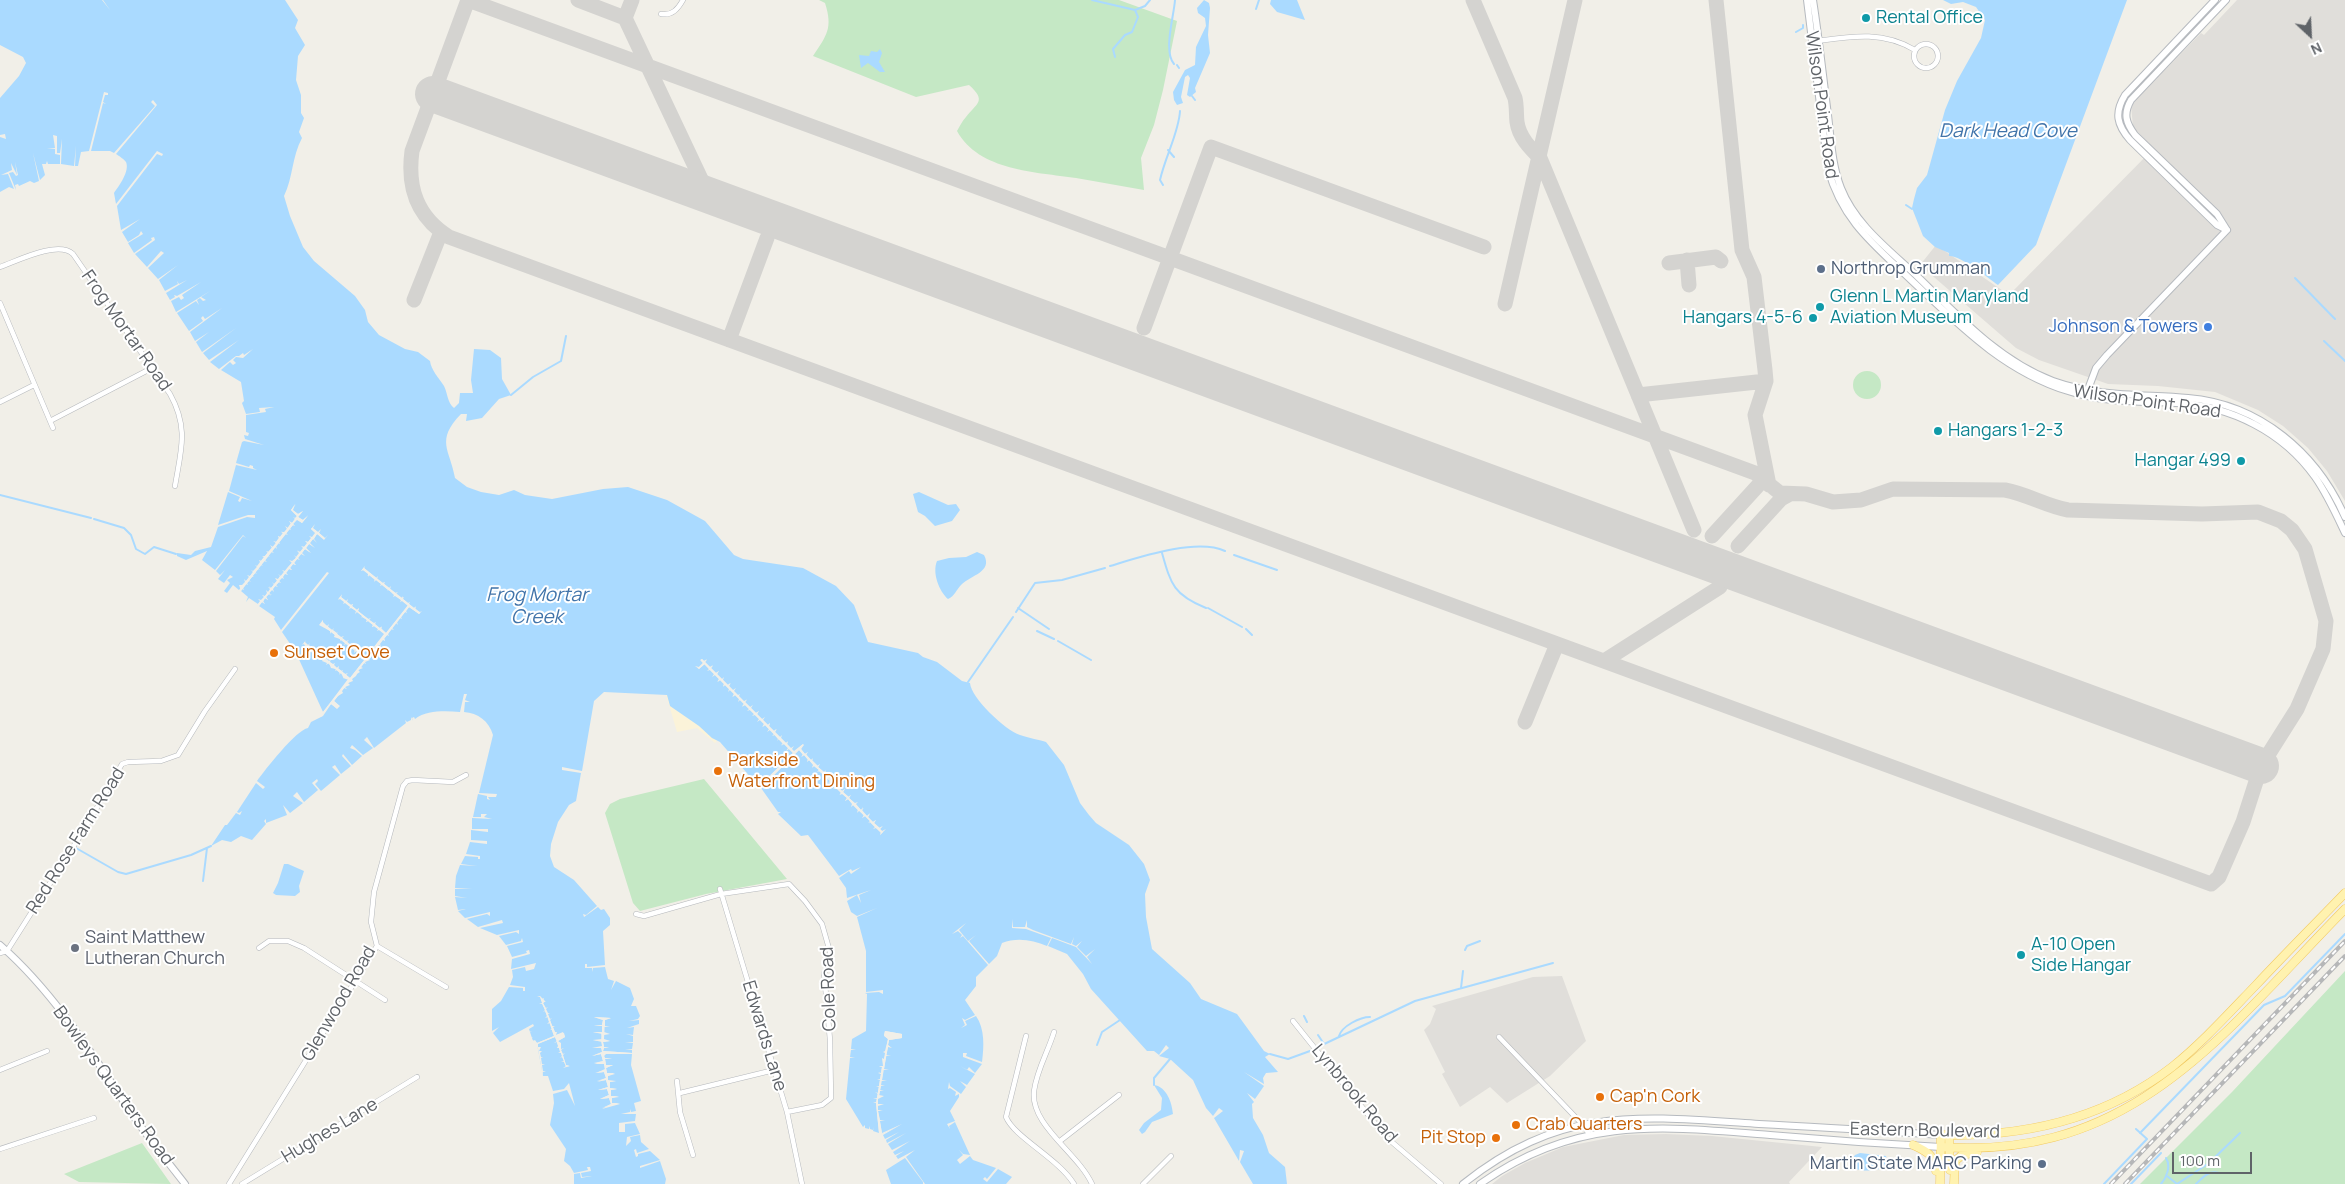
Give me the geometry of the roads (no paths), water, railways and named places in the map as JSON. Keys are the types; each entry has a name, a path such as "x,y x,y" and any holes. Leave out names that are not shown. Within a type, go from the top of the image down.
{"main road":[{"name":"Eastern Boulevard","path":"1945,1135 2002,1134 2054,1124 2099,1109 2148,1083 2172,1067 2200,1042 2345,893"},
{"name":"Eastern Boulevard","path":"1941,1147 1992,1148 2040,1141 2081,1129 2114,1115 2158,1090 2212,1045 2345,909"},
{"path":"1940,1184 1941,1147 1945,1135"},
{"path":"1945,1135 1949,1147 1950,1184"},
{"path":"1912,1145 1924,1150 1932,1157 1936,1166 1936,1184"},
{"path":"1954,1184 1953,1166 1957,1158 1968,1153 1984,1152 1992,1148"}],"street":[{"path":"661,14 672,13 682,0"},
{"name":"Wilson Point Road","path":"1806,0 1815,41"},
{"name":"Wilson Point Road","path":"1814,0 1815,41 1828,169 1837,195 1854,225 1876,247 1992,353 2037,379 2069,392 2205,400 2254,417 2284,436 2311,461 2329,486 2345,517"},
{"path":"2215,0 2125,95 2118,106 2117,114 2122,130 2130,140 2210,218 2227,230"},
{"path":"2226,0 2131,100 2125,114 2128,126 2217,214 2227,230"},
{"path":"1815,41 1874,35 1895,41 1915,50"},
{"path":"1925,44 1933,46 1938,52 1937,61 1932,67 1920,67 1914,58 1915,50 1925,44"},
{"path":"2087,392 2096,368 2107,355 2227,230"},
{"name":"Frog Mortar Road","path":"0,268 54,248 70,251 174,401 182,423 182,443 175,486"},
{"path":"0,303 53,428"},
{"path":"50,421 152,368"},
{"path":"0,402 34,385"},
{"name":"Wilson Point Road","path":"2087,392 2118,401 2198,405 2219,410 2258,426 2284,444 2310,471 2331,503 2345,533"},
{"name":"Red Rose Farm Road","path":"8,952 87,825 122,764 128,762 161,761 178,755 205,711 235,669"},
{"name":"Glenwood Road","path":"229,1184 377,946 371,922 374,892 403,786 407,781 413,780 453,782 466,775"},
{"name":"Cole Road","path":"720,891 789,884 815,913 825,932 830,952 830,962 824,973 830,1040 831,1098 822,1105 787,1112"},
{"path":"636,914 644,916 720,891"},
{"name":"Edwards Lane","path":"720,891 787,1112 802,1184"},
{"path":"259,948 270,941 288,940 304,948 385,1000"},
{"name":"Bowleys Quarters Road","path":"0,945 36,983 98,1060 135,1117 185,1184"},
{"path":"377,946 446,987"},
{"path":"0,953 8,952"},
{"name":"Lynbrook Road","path":"1293,1021 1391,1142 1441,1184"},
{"path":"1054,1032 1040,1066 1034,1099 1040,1118 1084,1170 1092,1184"},
{"path":"1026,1036 1006,1117 1014,1129 1062,1168 1074,1184"},
{"path":"1500,1037 1583,1125 1589,1134"},
{"path":"0,1070 47,1051"},
{"path":"680,1093 774,1070"},
{"name":"Hughes Lane","path":"242,1184 417,1076"},
{"path":"677,1081 680,1093 679,1104 693,1156"},
{"path":"1060,1141 1119,1095"},
{"name":"Eastern Boulevard","path":"1463,1184 1484,1167 1518,1148 1551,1134 1583,1125 1618,1119 1659,1117 1945,1135"},
{"path":"0,1149 94,1118"},
{"name":"Eastern Boulevard","path":"1480,1184 1529,1154 1560,1142 1589,1134 1622,1129 1669,1128 1941,1147"},
{"path":"1143,1184 1171,1156"}],"water":[{"name":"Frog Mortar Creek","path":"0,0 102,0 110,10 103,0 285,0 298,20 295,28 305,45 298,56 296,80 301,95 301,113 304,118 299,132 302,138 296,152 284,196 303,247 314,261 355,296 365,310 368,322 379,335 405,349 418,352 430,361 454,408 459,403 460,393 473,393 471,380 474,349 490,350 501,358 502,379 511,395 499,399 482,418 466,421 467,414 461,414 448,431 446,445 455,478 467,487 499,495 514,490 525,495 552,499 603,489 628,487 667,500 705,521 734,555 743,559 803,568 836,586 854,605 868,642 918,653 937,662 962,681 970,683 982,705 1006,727 1020,735 1046,742 1064,765 1080,803 1089,815 1096,823 1129,845 1144,864 1150,880 1145,894 1146,917 1152,949 1190,983 1201,999 1237,1014 1264,1051 1270,1054 1265,1057 1278,1072 1266,1073 1263,1078 1264,1084 1244,1072 1264,1086 1255,1099 1247,1093 1254,1102 1252,1104 1253,1118 1263,1135 1269,1153 1285,1167 1287,1184 1253,1184 1240,1162 1244,1151 1240,1150 1239,1161 1214,1118 1223,1111 1219,1108 1213,1116 1206,1108 1193,1080 1170,1059 1159,1056 1169,1048 1166,1045 1159,1055 1154,1051 1147,1051 1091,989 1083,974 1067,954 1048,946 1052,938 1076,947 1092,964 1087,957 1095,949 1086,956 1077,947 1082,941 1076,946 1072,944 1074,937 1071,944 1027,927 1027,920 1025,927 1013,927 1012,919 1012,928 1026,929 1051,938 1047,946 1025,940 1008,941 1002,943 997,956 989,964 969,941 976,935 968,941 959,930 966,923 952,934 958,931 962,935 960,938 963,936 988,965 976,977 976,986 965,1000 975,1015 965,1020 962,1018 965,1025 961,1028 967,1025 965,1021 976,1016 982,1032 982,1062 966,1056 967,1053 963,1053 963,1057 982,1064 975,1073 969,1067 967,1070 975,1074 967,1085 960,1081 966,1087 961,1094 950,1086 949,1082 948,1089 950,1088 956,1092 955,1096 959,1094 959,1097 950,1111 955,1121 947,1124 950,1129 949,1126 955,1122 970,1155 963,1154 959,1150 963,1155 957,1160 960,1164 970,1156 973,1160 996,1168 987,1179 985,1177 983,1179 987,1182 998,1169 1012,1177 1006,1184 925,1184 906,1157 915,1150 898,1159 896,1156 904,1151 895,1155 893,1152 910,1141 892,1150 888,1144 906,1133 887,1143 886,1140 899,1132 885,1139 883,1135 902,1124 882,1134 878,1111 881,1110 878,1110 878,1098 883,1096 879,1096 888,1047 890,1047 888,1045 889,1040 902,1038 902,1034 885,1031 884,1035 888,1039 883,1066 879,1066 882,1067 881,1073 878,1073 881,1074 876,1103 879,1133 873,1131 874,1127 873,1130 870,1129 870,1126 869,1129 865,1128 865,1125 863,1127 846,1099 850,1058 855,1058 850,1057 851,1050 856,1050 851,1049 852,1039 866,1031 867,994 865,993 879,992 883,994 883,990 866,992 866,951 857,917 877,908 857,916 851,912 847,901 857,895 861,903 859,895 871,890 847,898 846,888 839,878 849,871 851,874 861,867 852,871 851,869 839,876 808,835 801,836 778,814 781,812 778,812 761,788 799,750 803,755 802,757 804,755 808,760 807,762 809,760 814,765 812,767 814,766 819,770 817,772 819,771 830,781 828,784 830,782 836,787 834,789 836,788 841,793 839,795 842,793 847,798 845,801 848,799 853,804 851,807 853,805 858,810 857,812 859,810 864,816 862,818 865,816 870,821 868,823 870,822 881,833 880,835 883,832 880,829 882,826 880,828 874,823 876,820 873,822 868,817 870,814 867,816 862,810 864,808 861,810 849,798 851,795 849,797 843,792 845,789 842,791 837,785 839,783 836,785 831,779 833,776 830,779 824,773 826,771 824,772 818,767 820,764 818,766 813,759 811,760 806,754 808,752 805,754 801,749 803,744 794,752 787,744 788,742 786,743 775,732 777,729 774,731 769,726 770,723 768,725 757,714 759,711 756,713 745,702 747,699 744,702 729,686 731,683 728,685 717,674 719,671 716,673 711,668 713,665 710,667 705,662 707,659 704,661 702,659 703,663 698,668 704,664 719,679 717,682 720,680 724,684 723,686 725,685 734,694 732,697 735,695 744,704 742,707 745,705 764,724 762,727 765,725 783,744 781,746 784,744 793,753 759,787 720,742 670,706 667,695 604,692 594,701 582,771 562,767 562,770 581,773 576,801 569,805 558,822 551,844 550,856 554,867 574,880 597,906 586,915 583,914 584,917 598,907 601,910 604,909 610,918 610,925 603,931 605,965 587,967 587,964 585,964 585,968 592,968 593,972 593,968 605,967 608,979 614,981 611,990 616,981 630,988 634,999 631,1006 636,1006 640,1016 638,1019 629,1021 639,1020 639,1024 627,1028 634,1027 633,1035 626,1034 633,1036 633,1042 625,1042 633,1043 632,1049 625,1049 632,1050 632,1053 603,1051 604,1048 609,1048 604,1047 603,1042 610,1041 604,1039 605,1020 611,1018 594,1017 603,1020 602,1025 594,1025 602,1026 602,1032 593,1033 601,1033 602,1039 593,1040 602,1042 602,1052 592,1056 601,1054 603,1061 594,1064 604,1064 605,1070 595,1073 604,1072 606,1078 597,1081 606,1080 608,1087 598,1090 607,1089 609,1095 600,1099 609,1098 611,1104 602,1108 620,1103 612,1103 612,1098 619,1096 611,1096 611,1090 617,1089 610,1088 610,1082 616,1081 608,1080 608,1076 615,1073 607,1073 606,1068 613,1065 606,1065 605,1059 612,1058 605,1058 605,1054 632,1054 631,1065 641,1101 634,1103 636,1111 631,1112 630,1109 630,1112 621,1114 636,1114 635,1121 619,1123 619,1132 625,1132 625,1124 635,1123 640,1134 627,1137 626,1146 631,1141 630,1137 640,1135 641,1142 649,1149 637,1153 636,1149 634,1150 636,1157 638,1154 650,1151 660,1160 640,1166 640,1168 660,1161 666,1179 665,1184 574,1184 574,1174 580,1173 581,1178 592,1176 582,1177 581,1173 591,1171 590,1167 587,1167 588,1170 574,1173 564,1161 566,1149 550,1125 554,1103 553,1094 567,1090 575,1106 569,1083 564,1089 553,1091 548,1076 543,1076 537,1044 555,1037 566,1067 569,1066 566,1065 558,1041 565,1037 564,1033 556,1035 543,1003 545,1001 540,996 554,1036 537,1043 535,1040 533,1041 529,1029 534,1026 533,1024 500,1042 493,1033 499,1027 492,1031 492,1009 501,1001 509,987 523,988 523,991 525,991 525,987 510,985 513,977 512,970 525,967 526,971 534,969 536,963 511,969 512,959 530,954 529,950 526,951 527,953 512,957 507,946 523,942 522,938 521,941 506,945 499,936 516,932 519,934 519,930 497,935 480,928 503,923 502,920 478,927 467,919 487,914 490,916 490,912 465,918 458,911 466,909 458,910 455,897 467,898 455,896 455,889 472,889 455,888 456,876 460,865 477,866 461,864 465,856 478,857 480,859 480,856 466,854 470,842 487,844 487,841 471,840 471,830 488,832 488,829 472,829 472,818 492,819 484,817 487,814 481,814 481,817 473,817 478,794 487,796 487,799 490,800 488,797 496,797 497,794 479,793 493,735 486,722 474,714 464,712 465,702 470,702 465,700 467,694 464,694 460,712 442,711 425,714 415,719 414,717 412,718 413,721 411,717 411,720 407,722 405,720 406,723 374,748 367,737 364,740 373,748 363,755 352,745 350,748 362,756 352,765 343,754 342,756 351,766 341,774 335,765 332,767 340,775 321,791 315,784 318,781 317,779 312,783 318,790 304,802 297,792 293,796 303,803 290,813 283,805 287,815 266,823 266,819 264,821 266,824 252,840 241,836 231,842 222,840 211,846 225,825 236,813 240,815 242,811 237,812 256,783 263,789 265,787 257,781 281,751 303,730 308,728 311,722 323,716 331,704 337,708 339,706 334,701 354,676 356,676 383,639 385,641 384,639 409,607 420,613 415,608 416,606 414,608 403,599 404,597 402,598 364,568 365,566 361,571 363,570 369,574 367,576 369,575 374,581 376,580 408,605 386,633 381,628 382,626 380,628 358,611 359,608 357,610 352,606 353,604 351,605 341,597 342,595 338,599 340,598 367,620 366,622 368,621 373,625 372,627 374,626 385,634 366,657 362,654 363,651 361,653 357,650 358,647 356,649 327,626 323,620 320,625 355,651 354,653 356,651 365,659 350,678 338,668 339,666 337,668 304,642 306,648 308,647 340,673 339,675 341,673 344,676 343,678 349,680 323,712 297,655 299,653 297,654 282,632 329,573 327,572 281,630 274,619 275,617 259,606 262,602 265,604 263,602 265,598 268,600 266,597 269,594 271,596 269,593 279,582 281,583 279,581 285,573 288,575 286,573 289,569 292,570 290,568 293,564 296,565 294,563 305,549 311,553 306,548 317,534 325,538 312,528 316,533 308,542 305,541 308,543 304,547 302,546 304,548 300,552 297,550 300,553 271,588 269,586 271,589 258,604 249,598 246,602 248,597 241,591 293,525 295,526 293,524 297,519 302,523 308,516 303,520 298,517 303,511 298,514 292,510 296,504 291,510 297,516 292,523 289,521 291,523 284,533 281,531 283,533 280,537 278,536 279,538 276,542 274,541 276,543 261,561 259,560 261,562 239,590 233,585 227,593 224,591 230,583 227,580 233,577 230,575 224,583 218,579 225,570 220,575 216,571 243,536 246,538 243,535 215,570 202,560 207,551 186,560 177,556 177,553 191,555 195,551 211,547 218,527 247,517 255,518 255,515 248,515 218,525 228,492 240,497 238,501 240,502 242,498 252,501 229,491 236,465 257,470 250,465 249,467 236,463 242,442 264,445 245,439 244,435 248,436 249,433 246,432 246,415 266,412 265,409 274,407 259,408 260,412 246,414 242,403 244,401 241,382 221,370 230,362 233,365 236,363 233,360 236,357 243,358 253,349 244,355 243,353 236,356 219,369 210,362 239,340 209,360 203,353 236,328 202,352 196,342 209,332 195,341 190,332 222,308 205,319 203,316 201,318 203,321 189,331 177,313 196,301 199,305 197,300 200,298 203,301 206,300 201,297 210,291 176,312 171,301 179,297 181,300 184,298 182,295 201,282 177,296 174,295 175,297 170,300 166,293 187,280 179,284 177,281 178,284 165,291 159,280 178,265 158,279 148,268 164,253 161,251 147,267 135,254 155,240 154,237 134,253 128,243 143,234 141,231 139,235 128,242 122,232 140,219 121,230 117,206 157,154 162,156 163,154 157,151 116,204 114,193 127,170 127,166 126,162 116,154 157,105 153,100 151,102 155,106 114,153 110,151 91,151 103,103 106,104 103,102 105,95 108,95 108,93 104,92 89,151 81,152 78,166 75,166 76,146 74,166 61,164 62,139 60,153 57,153 57,136 53,135 55,148 47,149 55,149 55,154 60,155 60,164 48,164 47,161 46,164 42,164 45,175 40,180 33,153 39,181 34,183 30,181 19,186 18,184 15,185 16,190 9,173 13,172 16,176 18,175 15,162 17,175 11,163 12,170 1,175 8,174 14,189 9,187 0,192 0,137 6,139 5,134 0,135 0,98 19,76 26,63 23,57 0,45"},
{"path":"1204,0 1209,3 1210,8 1208,35 1210,53 1195,88 1196,92 1190,97 1187,95 1190,78 1188,75 1185,77 1181,97 1183,103 1177,105 1173,92 1185,70 1195,65 1196,47 1206,26 1205,18 1198,13 1197,8"},
{"path":"1271,0 1297,0 1305,20 1277,12 1270,4"},
{"name":"Dark Head Cove","path":"1943,0 2127,0 2036,245 1998,285 1960,259 1949,256 1949,253 1935,247 1923,236 1912,208 1917,188 1927,175 1945,110 1957,81 1981,38 1985,20 1976,7 1963,2 1951,4"},
{"path":"880,49 882,53 879,62 885,72 880,72 868,63 861,68 859,55 869,56 871,51 877,52"},
{"path":"919,492 948,505 956,504 960,510 952,521 935,526 918,512 913,494"},
{"path":"977,552 984,555 986,565 980,573 961,585 954,595 948,599 937,582 935,571 937,561 966,557"},
{"path":"284,864 304,871 299,886 300,892 295,896 276,895 273,893"},
{"path":"1154,1085 1159,1086 1165,1092 1170,1101 1173,1114 1152,1122 1142,1134 1139,1130 1144,1123 1161,1110 1162,1098"},
{"path":"1860,1153 1886,1156 1888,1165 1871,1170 1857,1169 1853,1166 1852,1162 1855,1155"},
{"path":"905,1158 923,1184 891,1184 886,1170"}],"waterway":[{"path":"1092,0 1135,10 1145,6 1150,0"},
{"path":"1174,64 1169,51 1169,42 1175,0"},
{"path":"1256,9 1259,0"},
{"path":"1115,57 1113,49 1125,35 1132,32 1138,17 1135,10"},
{"path":"1796,32 1803,28 1803,25"},
{"path":"1192,96 1195,100"},
{"path":"1163,185 1160,180 1177,127 1180,111"},
{"path":"1168,150 1174,157"},
{"path":"1906,205 1912,209"},
{"path":"2295,278 2335,319"},
{"name":"Frog Mortar Creek","path":"511,395 533,377 561,361 566,336"},
{"path":"2324,341 2345,361"},
{"name":"Frog Mortar Creek","path":"0,495 91,518"},
{"name":"Frog Mortar Creek","path":"94,519 124,528 131,535 136,549 145,554 154,547 176,554"},
{"path":"1110,566 1168,550 1199,547 1225,551"},
{"path":"1162,553 1175,588 1187,598 1206,608"},
{"path":"1234,555 1277,570"},
{"path":"1016,612 1035,583 1062,580 1105,568"},
{"path":"1018,608 1049,629"},
{"path":"1208,608 1242,627"},
{"path":"968,682 1013,617"},
{"path":"1246,629 1252,635"},
{"path":"1037,631 1054,639"},
{"path":"1058,641 1091,660"},
{"path":"76,848 118,872 126,874 191,855 211,846"},
{"path":"203,881 207,848"},
{"path":"2140,1133 2264,1005 2285,996 2345,934"},
{"path":"1465,950 1467,946 1480,941"},
{"path":"1320,1046 1415,1001 1553,963"},
{"path":"1461,988 1463,971"},
{"path":"1304,1016 1307,1022"},
{"path":"1339,1036 1352,1023 1370,1017"},
{"path":"1097,1045 1102,1032 1120,1020"},
{"path":"1318,1035 1324,1044"},
{"name":"Frog Mortar Creek","path":"1270,1054 1288,1059 1310,1051"},
{"path":"1154,1085 1154,1078 1170,1059"},
{"path":"2104,1184 2147,1139 2136,1129"},
{"path":"2177,1184 2209,1163 2240,1133"},
{"path":"2131,1184 2161,1153"},
{"path":"2161,1184 2168,1171 2166,1158"},
{"path":"2196,1184 2209,1173 2219,1173"},
{"path":"2167,1176 2177,1184"}],"railway":[{"path":"2111,1184 2345,941"},
{"path":"2125,1184 2345,956"}],"place":[{"name":"Rental Office","path":"1866,18"},
{"name":"Northrop Grumman","path":"1821,269"},
{"name":"Glenn L Martin Maryland Aviation Museum","path":"1820,307"},
{"name":"Hangars 4-5-6","path":"1813,318"},
{"name":"Johnson & Towers","path":"2208,327"},
{"name":"Hangars 1-2-3","path":"1938,431"},
{"name":"Hangar 499","path":"2241,461"},
{"name":"Sunset Cove","path":"274,653"},
{"name":"Parkside Waterfront Dining","path":"718,771"},
{"name":"Saint Matthew Lutheran Church","path":"75,948"},
{"name":"A-10 Open Side Hangar","path":"2021,955"},
{"name":"Cap'n Cork","path":"1600,1097"},
{"name":"Crab Quarters","path":"1516,1125"},
{"name":"Pit Stop","path":"1496,1138"},
{"name":"Martin State MARC Parking","path":"2042,1164"}]}
